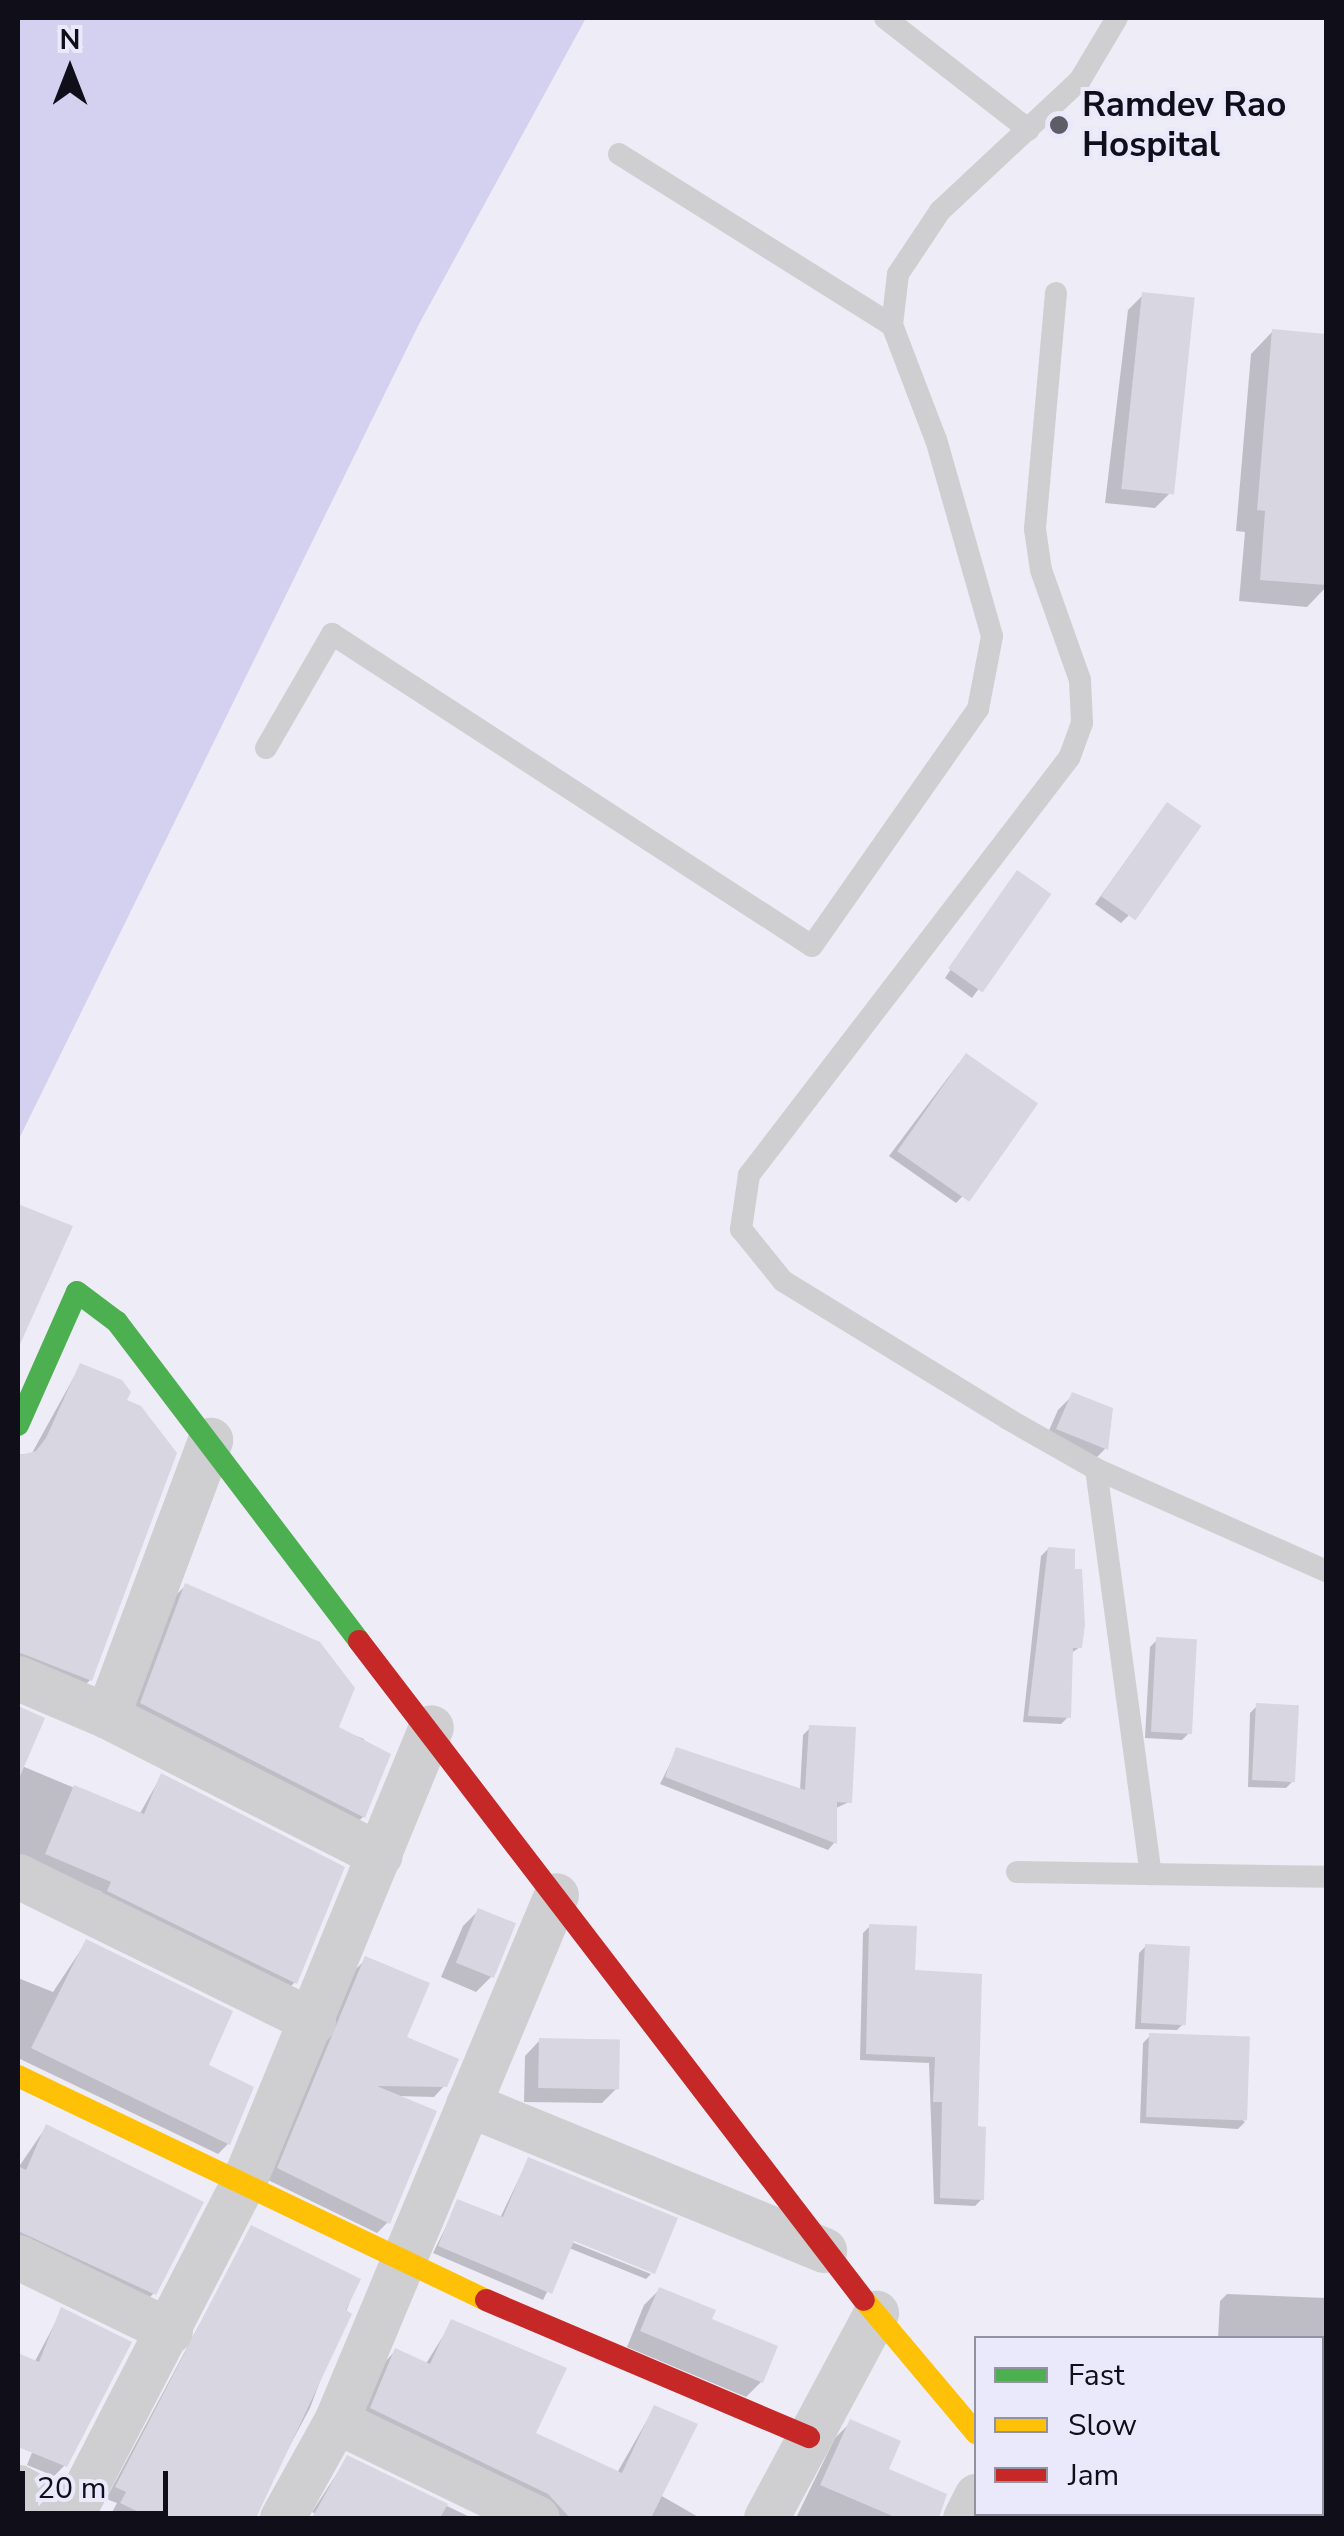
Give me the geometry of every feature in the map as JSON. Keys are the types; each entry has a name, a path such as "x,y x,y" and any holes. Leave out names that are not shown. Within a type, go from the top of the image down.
{"street":[{"path":"18,1425 76,1292 117,1322 431,1728 824,2250 974,2431"},
{"path":"107,1716 210,1440"},
{"path":"18,1678 107,1716 380,1855"},
{"path":"18,2487 74,2517 243,2183 431,1728"},
{"path":"18,1876 313,2021"},
{"path":"282,2518 336,2421 556,1896"},
{"path":"18,2076 243,2183 401,2264 810,2438"},
{"path":"468,2104 824,2250"},
{"path":"18,2257 170,2330"},
{"path":"766,2518 876,2314"},
{"path":"336,2421 537,2518"}],"lane":[{"path":"885,18 1029,130"},
{"path":"266,748 332,634 812,946 978,709 992,636 936,440 892,325 898,274 940,212 1080,80 1117,18"},
{"path":"619,154 892,325"},
{"path":"1056,293 1035,528 1041,570 1080,680 1082,723 1069,758 749,1175 742,1230 783,1281 1096,1469 1326,1571"},
{"path":"1096,1469 1151,1874"},
{"path":"1017,1872 1326,1877"}],"shaded area":[{"path":"18,18 586,18 418,326 18,1141"}],"building":[{"path":"1142,292 1195,298 1174,494 1121,489"},
{"path":"1272,329 1326,334 1326,585 1260,580 1265,511 1257,510"},
{"path":"1167,802 1201,826 1135,920 1101,896"},
{"path":"1017,870 1051,894 983,992 948,968"},
{"path":"966,1053 1038,1103 969,1202 897,1151"},
{"path":"18,1204 73,1226 18,1349"},
{"path":"80,1363 122,1380 131,1392 127,1400 141,1406 177,1453 92,1681 18,1652 18,1456 36,1451 46,1438"},
{"path":"1072,1392 1113,1408 1108,1450 1056,1429"},
{"path":"1048,1547 1075,1549 1075,1569 1082,1569 1085,1625 1082,1648 1073,1648 1071,1718 1028,1716"},
{"path":"185,1583 320,1642 355,1688 339,1727 391,1754 365,1818 140,1703"},
{"path":"1156,1637 1197,1639 1192,1734 1151,1732"},
{"path":"1256,1703 1299,1705 1295,1782 1252,1780"},
{"path":"18,1706 45,1718 18,1781"},
{"path":"809,1725 856,1727 852,1803 837,1802 837,1844 665,1777 676,1747 805,1790"},
{"path":"161,1773 345,1867 297,1984 107,1891 111,1882 45,1854 74,1785 144,1814"},
{"path":"478,1908 516,1923 494,1978 456,1963"},
{"path":"869,1924 917,1926 915,1970 982,1974 978,2126 986,2127 984,2200 940,2198 942,2102 933,2102 935,2057 866,2054"},
{"path":"86,1939 233,2011 209,2065 254,2087 230,2145 31,2048"},
{"path":"1145,1944 1190,1946 1186,2025 1141,2023"},
{"path":"365,1956 430,1983 407,2037 459,2059 447,2087 377,2086 437,2111 390,2224 277,2168"},
{"path":"1149,2033 1250,2037 1247,2120 1146,2117"},
{"path":"539,2038 620,2039 619,2089 538,2088"},
{"path":"46,2124 204,2202 156,2295 18,2231 18,2166 26,2170"},
{"path":"528,2157 678,2218 655,2274 574,2241 552,2294 438,2246 457,2199 503,2217"},
{"path":"251,2225 361,2279 346,2310 352,2314 256,2518 151,2518 120,2503 126,2492 115,2487"},
{"path":"659,2287 716,2310 712,2319 778,2346 763,2383 640,2331"},
{"path":"61,2307 132,2342 67,2467 18,2447 18,2353 39,2362"},
{"path":"451,2319 567,2368 536,2433 622,2473 654,2405 698,2424 651,2518 570,2518 548,2494 370,2408 395,2348 430,2364"},
{"path":"850,2419 901,2441 889,2469 947,2494 939,2518 897,2518 820,2485"},
{"path":"347,2455 448,2504 440,2518 312,2518"}],"traffic: fast":[{"path":"18,1425 77,1292 117,1322 359,1641"}],"traffic: slow":[{"path":"18,2076 486,2300"},
{"path":"864,2300 974,2431"}],"traffic: jam":[{"path":"359,1641 864,2300"},
{"path":"486,2300 809,2437"}],"place":[{"name":"Ramdev Rao Hospital","path":"1059,125"}]}
